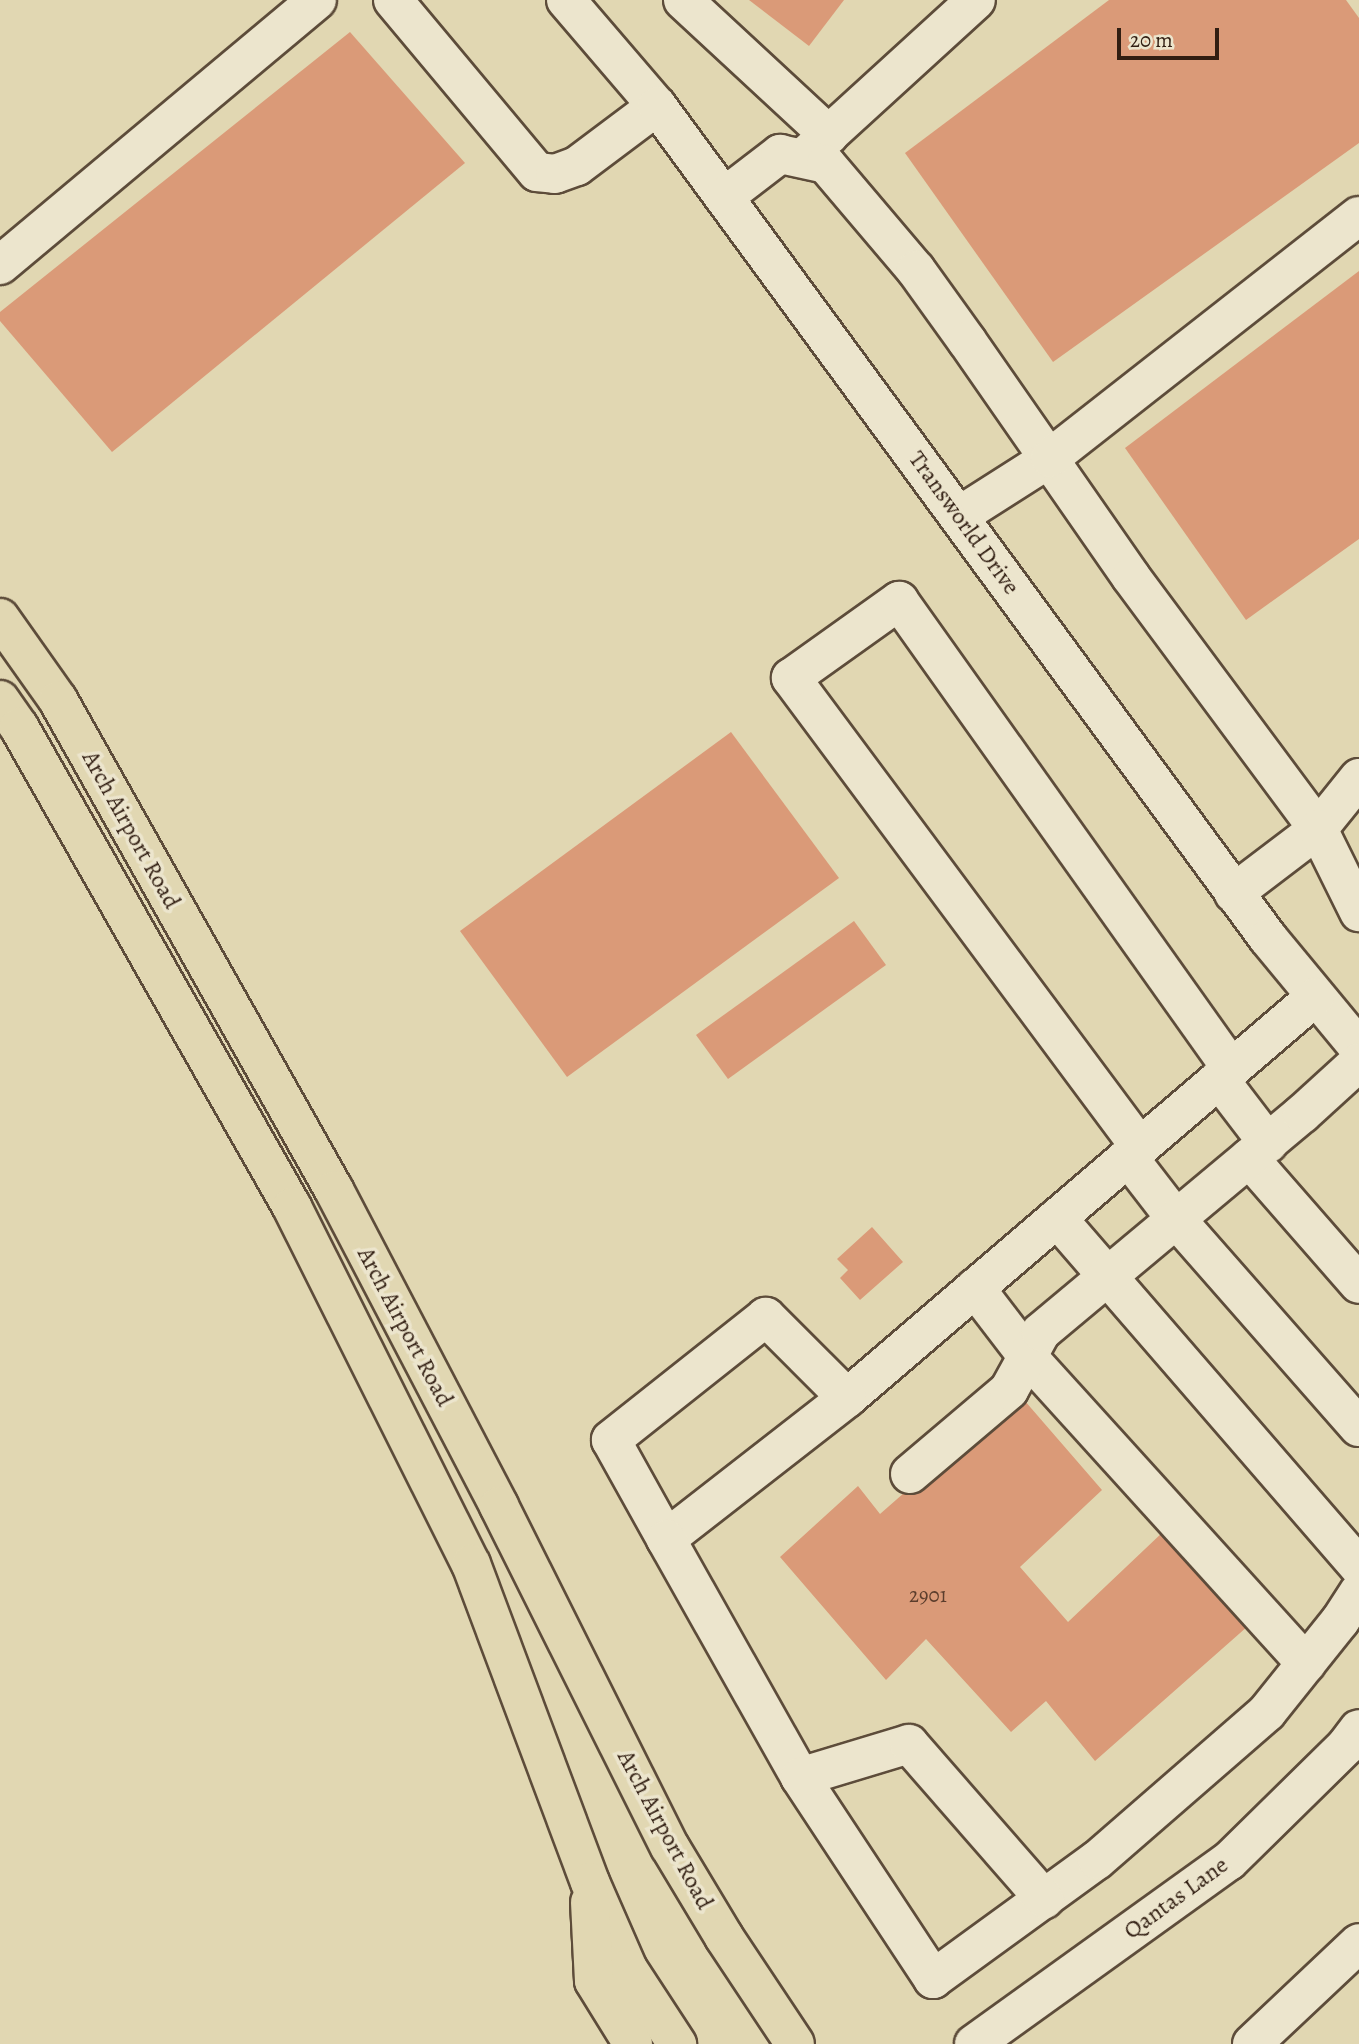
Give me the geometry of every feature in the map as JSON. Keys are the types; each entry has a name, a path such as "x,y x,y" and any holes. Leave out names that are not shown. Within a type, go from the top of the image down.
{"main road":[{"name":"Arch Airport Road","path":"0,618 58,700 334,1190 499,1506 670,1847 724,1937 795,2044"},
{"name":"Arch Airport Road","path":"0,700 19,727 292,1207 471,1564 590,1882 628,1969 677,2044"},
{"path":"590,1882 594,1981 633,2044"}],"street":[{"path":"0,265 317,0"},
{"path":"393,0 537,172 555,174 577,166 657,106"},
{"name":"Transworld Drive","path":"566,0 657,106 1234,893 1315,997 1359,1048"},
{"path":"683,0 816,147 826,164 916,270 1131,577 1318,830 1359,912"},
{"path":"724,197 780,153 816,147 976,0"},
{"path":"959,516 1050,458 1359,216"},
{"path":"1359,1284 1258,1151 1225,1074 899,601 791,678 1134,1152 1177,1219 1359,1427"},
{"path":"1234,893 1318,830 1359,778"},
{"path":"666,1539 847,1398 1315,997"},
{"path":"910,1474 1009,1391 1041,1332 1258,1151 1359,1062"},
{"path":"1057,1218 1359,1567"},
{"path":"975,1288 1028,1357 1306,1664"},
{"path":"847,1398 766,1317 611,1440 800,1777 933,1979 1097,1860 1267,1712 1359,1592"},
{"name":"Qantas Lane","path":"974,2044 1229,1861 1346,1746 1359,1729"},
{"path":"800,1777 909,1745 1044,1899"},
{"path":"1252,2044 1359,1943"}],"building":[{"path":"749,0 844,0 809,46"},
{"path":"1109,0 1346,0 1359,18 1359,143 1053,362 905,153"},
{"path":"350,32 465,163 112,452 0,321 0,312"},
{"path":"1359,271 1359,539 1246,620 1125,448"},
{"path":"731,732 839,878 567,1077 460,931"},
{"path":"854,921 886,965 728,1079 696,1035"},
{"path":"872,1227 903,1262 860,1300 840,1278 848,1270 837,1259"},
{"path":"1018,1393 1102,1490 1020,1567 1068,1622 1164,1531 1248,1626 1095,1761 1046,1701 1011,1732 926,1639 886,1680 780,1557 858,1486 880,1514"}]}
